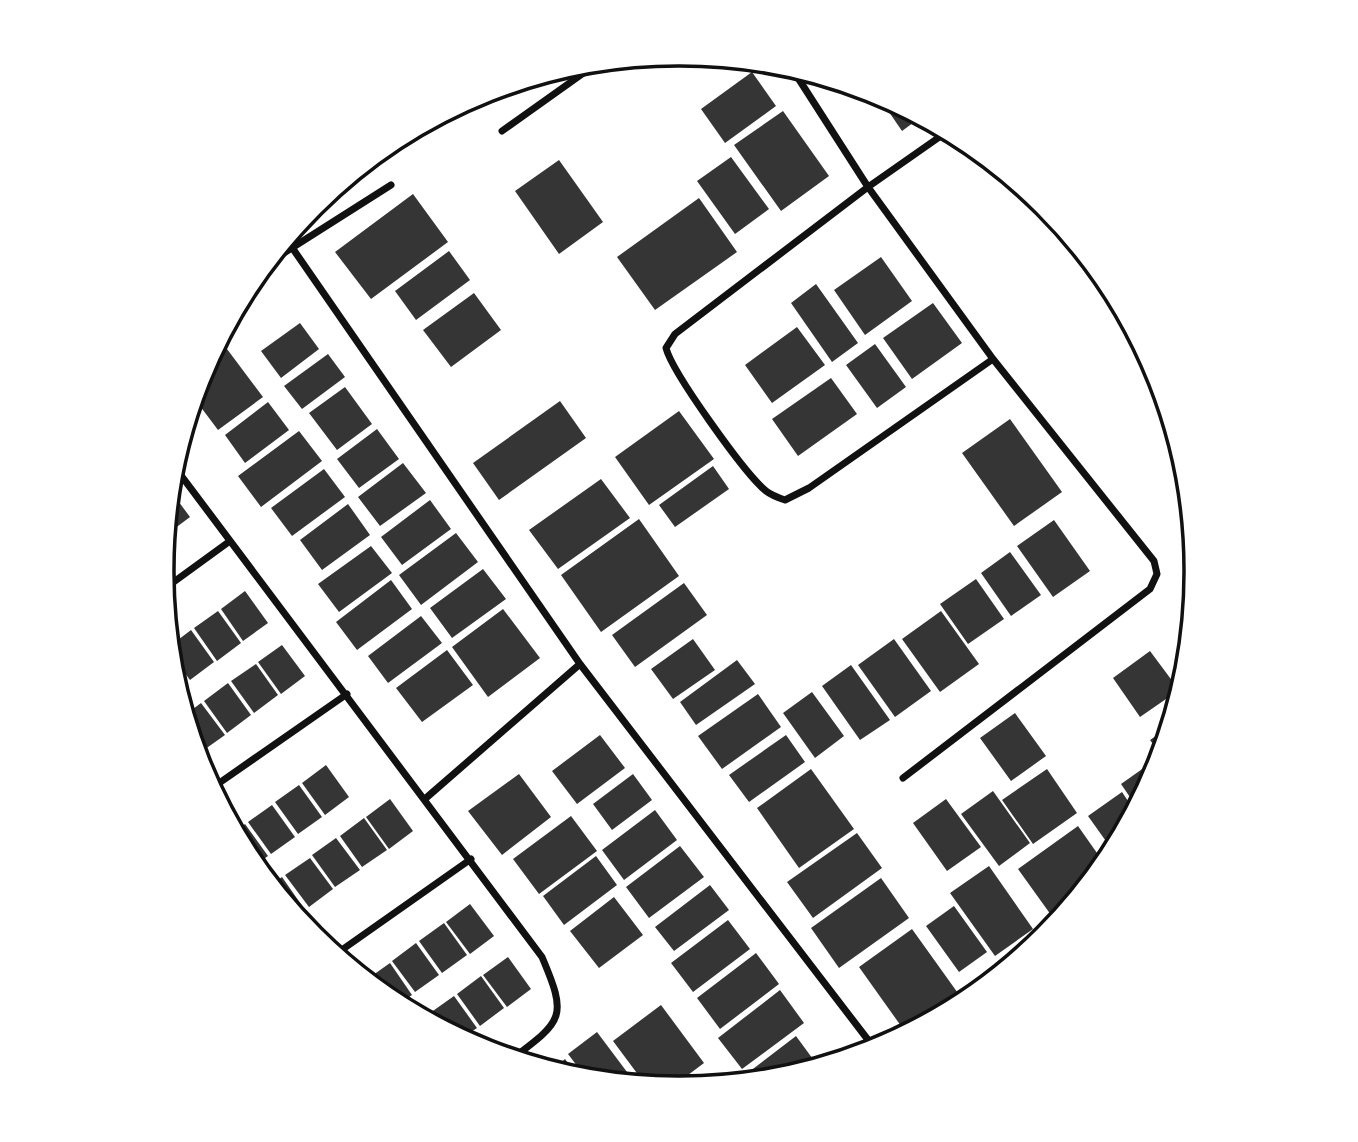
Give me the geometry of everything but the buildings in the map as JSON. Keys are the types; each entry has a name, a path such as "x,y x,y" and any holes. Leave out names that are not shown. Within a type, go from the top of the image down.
{"street":[{"path":"502,131 578,77"},
{"path":"800,82 868,187 993,359 1154,561 1157,574 1150,589 902,778"},
{"path":"938,138 868,187 675,334 666,348 674,369 751,476 767,492 785,500 809,488 993,359"},
{"path":"296,243 391,185"},
{"path":"292,248 580,664 867,1039"},
{"path":"183,478 426,798 542,957 559,997 557,1013 545,1034 523,1051"},
{"path":"175,581 230,541"},
{"path":"426,798 580,664"},
{"path":"221,782 347,694"},
{"path":"344,948 471,859"}]}
